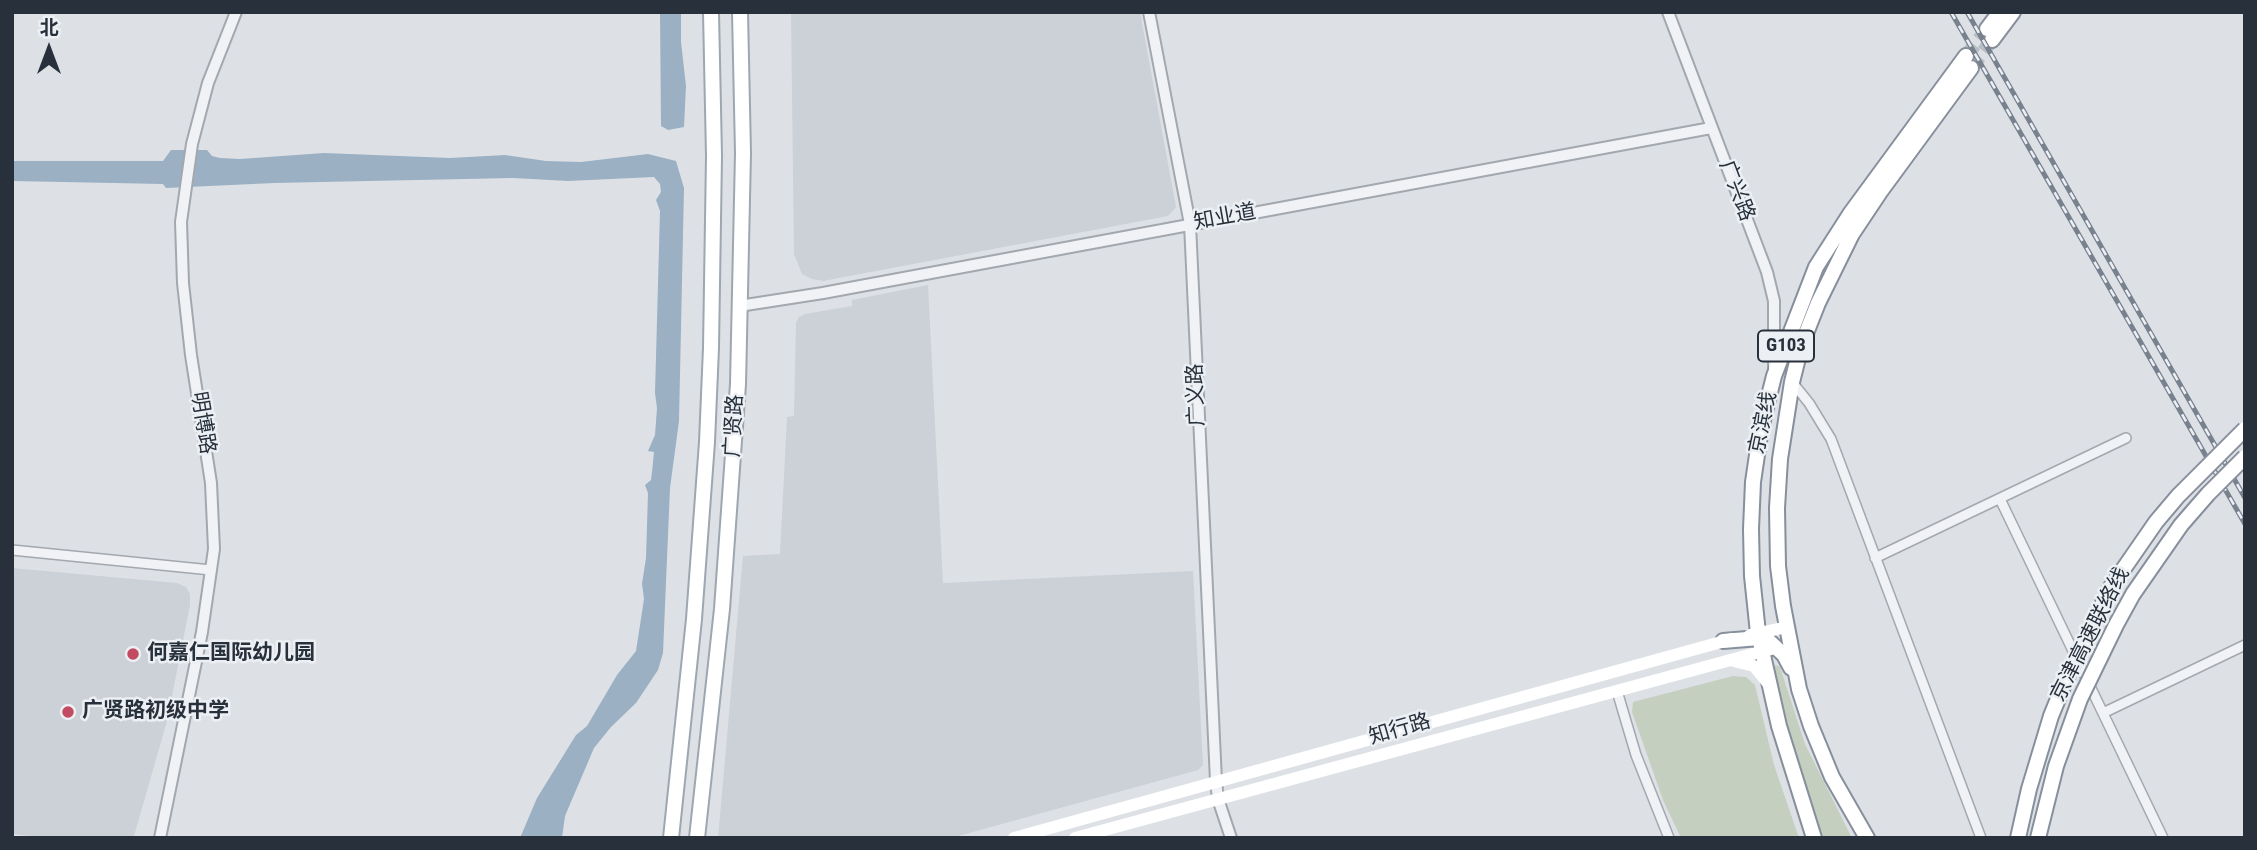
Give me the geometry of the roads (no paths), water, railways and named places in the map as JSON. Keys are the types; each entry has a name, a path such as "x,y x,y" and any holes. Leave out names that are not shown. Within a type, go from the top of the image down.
{"main road":[{"name":"广贤路","path":"671,838 694,619 708,429 714,156 711,12"},
{"name":"广贤路","path":"697,838 731,507 743,153 740,12"},
{"path":"2000,12 1990,34 2013,12"},
{"name":"京滨线","path":"1785,647 1787,627 1778,566 1780,459 1792,382 1810,321 1852,234 1969,62 1850,214 1816,267 1774,376 1761,428 1750,553 1759,641 1767,682 1792,773 1814,838"},
{"path":"1774,376 1792,382"},
{"name":"京津高速联络线","path":"2018,838 2029,789 2051,716 2069,672 2111,587 2171,504 2245,429"},
{"name":"京津高速联络线","path":"2038,838 2056,766 2080,699 2116,625 2133,594 2181,525 2245,457"},
{"name":"知行路","path":"1075,838 1727,660 1787,627"},
{"path":"1723,641 1769,641 1785,647 1811,726 1832,777 1867,838"},
{"name":"知行路","path":"1014,838 1723,641"},
{"path":"1727,660 1754,666 1767,682"}],"street":[{"name":"明博路","path":"160,838 202,632 214,549 211,483 183,283 183,198 192,144 208,83 236,12"},
{"name":"广义路","path":"1149,12 1190,224 1216,782 1218,799 1231,838"},
{"name":"广兴路","path":"1668,12 1767,272 1774,301 1774,376"},
{"name":"知业道","path":"739,306 822,293 1711,128"},
{"path":"1792,382 1810,403 1831,439 1981,838"},
{"path":"1875,558 2126,438"},
{"path":"2000,499 2163,838"},
{"path":"12,550 211,570"},
{"path":"2103,713 2245,645"},
{"path":"1617,691 1636,755 1669,838"}],"water":[{"path":"660,12 681,12 686,86 684,127 668,130 661,126"},
{"path":"171,150 207,150 212,156 240,159 324,153 450,158 505,155 546,161 581,162 648,154 676,161 684,188 679,421 670,488 663,653 658,670 636,703 594,748 565,816 562,838 520,838 537,798 576,735 587,726 617,675 636,651 644,599 642,584 646,558 648,493 645,485 651,480 654,452 648,451 655,435 657,408 655,393 660,211 656,200 661,192 660,184 654,177 568,181 513,178 274,183 166,188 163,184 12,181 12,161 163,161"}],"tunnel":[{"path":"1966,56 1987,29"},
{"path":"1971,68 1992,40"}],"railway":[{"path":"1951,12 2245,524"},
{"path":"1967,12 2245,498"}],"place":[{"name":"何嘉仁国际幼儿园","path":"133,654"},
{"name":"广贤路初级中学","path":"68,712"}]}
